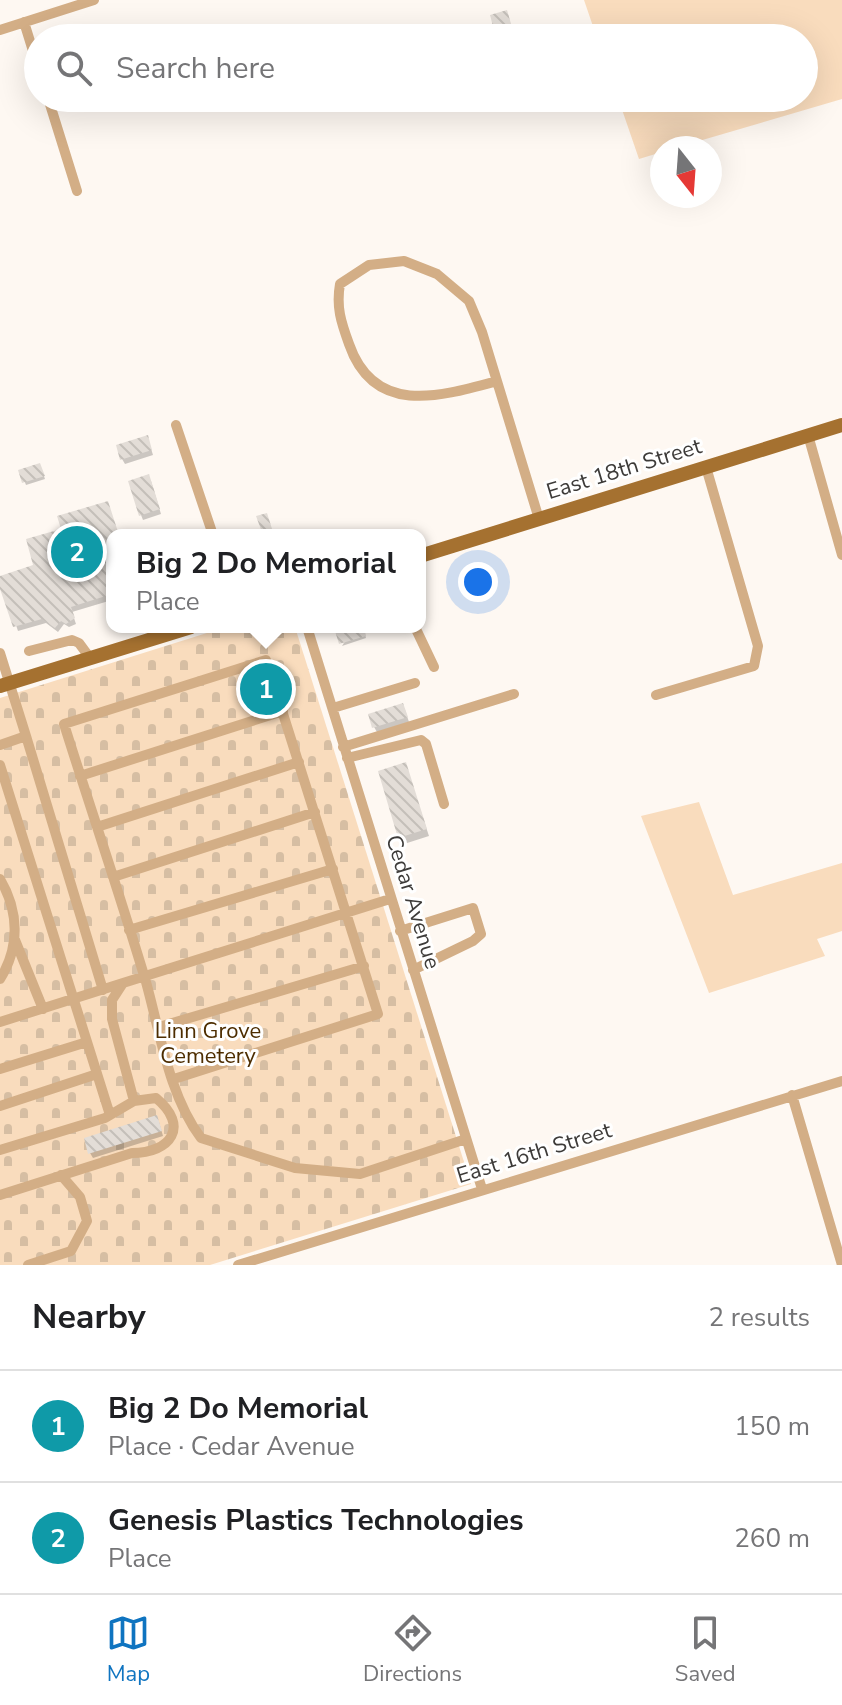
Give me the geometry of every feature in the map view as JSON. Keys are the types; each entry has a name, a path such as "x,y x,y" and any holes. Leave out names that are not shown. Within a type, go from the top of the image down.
{"main road":[{"name":"East 18th Street","path":"426,554 842,425"},
{"path":"5,685 171,633"}],"street":[{"path":"0,30 94,0"},
{"path":"52,112 77,191"},
{"path":"497,381 445,396 385,392 366,379 355,361 336,306 340,284 369,265 404,261 437,274 469,301 482,332 497,381 539,519"},
{"path":"176,425 211,529"},
{"path":"808,435 839,531 842,555"},
{"path":"656,695 754,666 758,646 706,467"},
{"name":"Cedar Avenue","path":"309,633 482,1189"},
{"path":"418,633 434,667"},
{"path":"29,651 72,640 79,643 90,658"},
{"path":"0,653 5,685 26,736 103,990"},
{"path":"174,1079 378,1014 266,660 64,724 174,1079 185,1109 201,1138 214,1144 295,1168 327,1172 360,1174 466,1139"},
{"path":"333,708 415,683"},
{"path":"343,747 514,694"},
{"path":"80,776 283,711"},
{"path":"0,745 26,736"},
{"path":"347,758 421,740 426,744 444,804"},
{"path":"97,827 299,762"},
{"path":"0,765 110,1115"},
{"path":"113,877 315,812"},
{"path":"129,930 333,869"},
{"path":"0,879 15,940 43,1009"},
{"path":"0,1022 390,899"},
{"path":"400,931 473,908 476,911 481,934 413,970"},
{"path":"0,979 15,940"},
{"path":"159,1027 364,966"},
{"path":"123,983 112,1000 112,1019 134,1101"},
{"path":"0,1069 87,1042"},
{"path":"0,1106 97,1074"},
{"name":"East 16th Street","path":"238,1265 842,1081"},
{"path":"792,1095 842,1265"},
{"path":"0,1150 110,1115 134,1101 156,1098 172,1113 174,1131 164,1147 0,1195"},
{"path":"172,1113 185,1109"},
{"path":"28,1265 71,1251 87,1221 80,1197 61,1175"}],"green space":[{"path":"584,0 842,0 842,99 818,106 818,24 592,24"},
{"path":"623,112 798,112 716,136 650,136 650,156 639,159"},
{"name":"Linn Grove Cemetery","path":"207,633 297,633 471,1184 210,1265 0,1265 0,698"},
{"path":"699,802 733,895 842,863 842,931 817,939 825,956 709,993 641,816"}],"building":[{"path":"507,10 511,24 492,24 490,15"},
{"path":"148,435 152,450 120,460 116,445"},
{"path":"40,463 45,476 22,483 18,470"},
{"path":"149,474 160,509 139,516 128,481"},
{"path":"108,501 117,529 106,529 106,596 71,607 75,618 66,624 61,621 55,628 42,619 13,627 0,589 0,576 33,565 26,539 61,529 57,516"},
{"path":"267,513 272,529 261,529 256,516"},
{"path":"336,633 365,633 366,636 339,644"},
{"path":"403,703 408,717 372,728 368,714"},
{"path":"406,762 427,829 398,838 378,771"},
{"path":"157,1115 162,1131 88,1154 84,1138"}],"place":[{"name":"Genesis Plastics Technologies","path":"77,552"},
{"name":"Big 2 Do Memorial","path":"266,689"}]}
